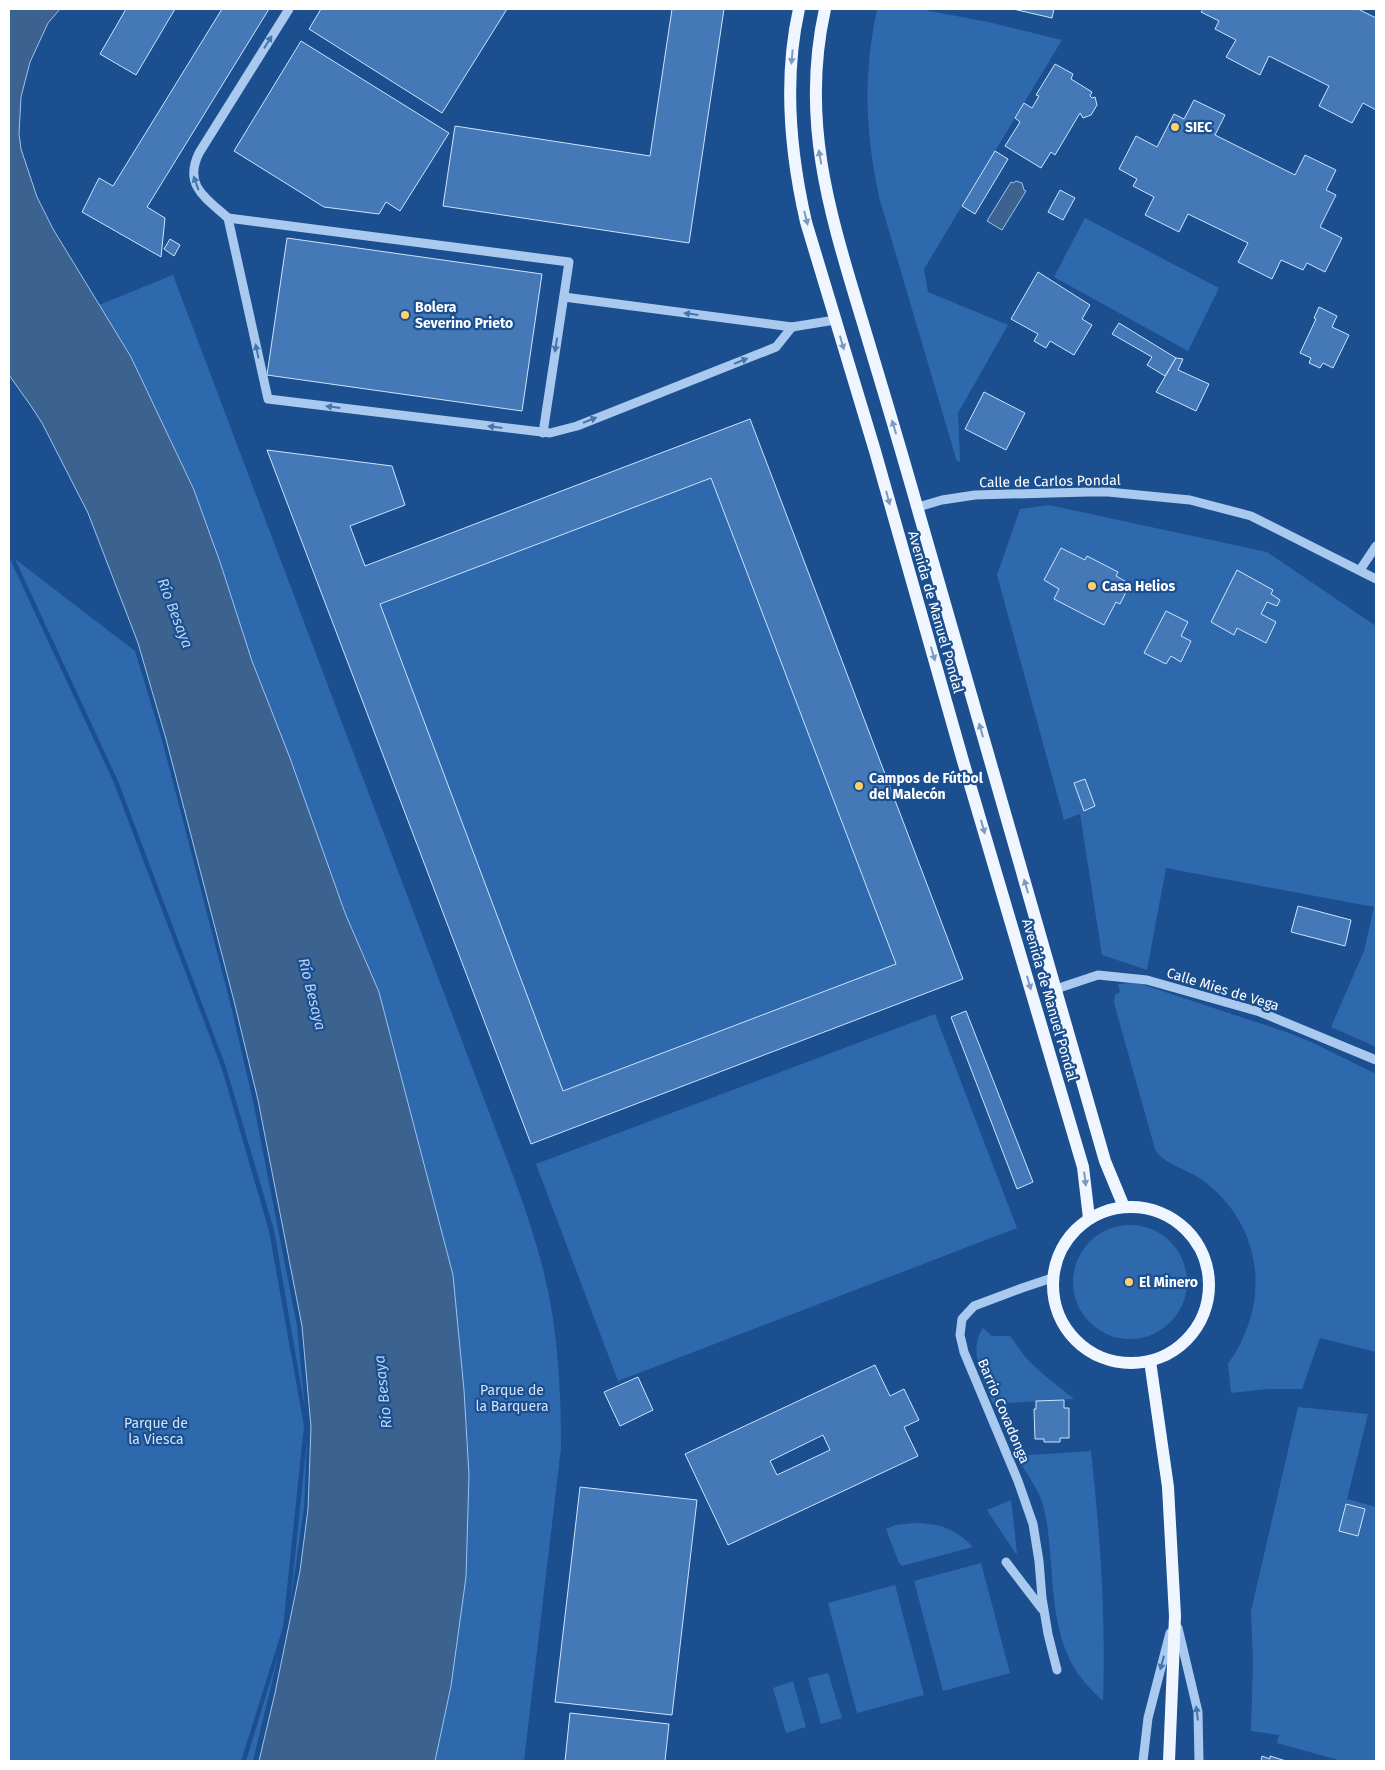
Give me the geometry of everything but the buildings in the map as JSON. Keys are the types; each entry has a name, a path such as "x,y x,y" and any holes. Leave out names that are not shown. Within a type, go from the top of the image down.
{"main road":[{"name":"Avenida de Manuel Pondal","path":"799,9 794,29 791,64 791,132 799,191 806,222 875,451 966,771 1083,1167 1089,1218"},
{"name":"Avenida de Manuel Pondal","path":"825,9 820,31 816,76 817,143 822,174 842,256 918,507 1105,1161 1124,1207"},
{"path":"1124,1207 1150,1209 1174,1220 1193,1237 1205,1260 1209,1285 1205,1311 1193,1333 1174,1351 1150,1361 1121,1363 1092,1354 1069,1335 1055,1308 1052,1278 1058,1254 1071,1234 1089,1218 1106,1211 1124,1207"},
{"path":"1150,1361 1168,1487 1175,1616 1169,1761"}],"street":[{"path":"289,9 199,154 194,166 193,178 198,189 228,218 268,399 550,433 572,428 776,346 792,327"},
{"path":"228,218 569,262 543,433"},
{"path":"564,297 792,327 835,320"},
{"name":"Calle de Carlos Pondal","path":"918,507 942,500 975,495 1088,492 1108,492 1190,500 1251,516 1376,579"},
{"path":"1360,570 1376,546"},
{"name":"Calle Mies de Vega","path":"1056,989 1098,975 1148,980 1260,1012 1376,1060"},
{"name":"Barrio Covadonga","path":"1052,1278 974,1306 962,1319 960,1335 964,1352 1018,1481 1033,1524 1044,1611 1057,1670"},
{"name":"Barrio Covadonga","path":"1006,1562 1044,1611"},
{"path":"1143,1761 1148,1718 1175,1616"},
{"path":"1175,1616 1198,1712 1199,1761"}],"green space":[{"path":"877,9 919,9 988,22 1062,40 924,269 928,292 1008,325 958,413 960,461 957,462 879,197 874,172 869,126 868,81 872,34"},
{"path":"1085,218 1219,288 1188,351 1054,277"},
{"name":"Parque de la Barquera","path":"173,275 518,1189 544,1273 556,1338 561,1448 524,1761 435,1761 451,1686 379,992 345,913 252,661 194,490 131,357 99,305"},
{"path":"711,478 896,964 563,1091 380,604"},
{"path":"1049,505 1267,552 1376,626 1376,1047 1331,1027 1364,951 1374,907 1166,868 1147,970 1102,955 1080,814 1064,820 997,575 1020,509"},
{"name":"Parque de la Viesca","path":"9,557 114,783 222,1069 269,1231 304,1426 283,1627 241,1761 9,1761"},
{"path":"15,559 135,651 162,740 230,1002 253,1101 297,1326 305,1408 274,1230 226,1067 118,781"},
{"path":"1118,984 1141,984 1289,1033 1376,1074 1376,1352 1320,1338 1302,1389 1268,1389 1231,1393 1228,1364 1242,1341 1251,1317 1255,1292 1255,1268 1250,1244 1240,1221 1225,1201 1205,1182 1164,1159 1155,1149 1114,1003 1115,995 1120,992"},
{"path":"935,1014 1017,1228 618,1381 536,1164"},
{"path":"1130,1225 1152,1230 1170,1242 1182,1260 1187,1282 1182,1304 1170,1322 1152,1334 1130,1339 1108,1334 1090,1322 1078,1304 1073,1282 1078,1260 1090,1242 1108,1230"},
{"path":"983,1328 992,1336 1010,1336 1026,1358 1074,1399 993,1404 977,1356 978,1337"},
{"path":"1298,1407 1368,1414 1347,1499 1376,1507 1376,1761 1342,1761 1277,1743 1279,1735 1251,1731 1253,1660 1251,1611"},
{"path":"307,1440 304,1508 290,1605"},
{"path":"1091,1451 1102,1576 1104,1638 1103,1701 1089,1688 1073,1666 1062,1638 1055,1608 1045,1514 1036,1488 1016,1456"},
{"path":"1011,1500 1017,1553 1016,1554 987,1510"},
{"path":"915,1523 947,1528 960,1535 973,1547 902,1566 899,1563 886,1529 895,1525"},
{"path":"981,1563 1010,1673 943,1691 914,1581"},
{"path":"895,1585 924,1695 857,1713 828,1603"},
{"path":"279,1653 253,1761 246,1761"},
{"path":"828,1673 842,1718 821,1724 808,1678"},
{"path":"793,1681 806,1727 786,1733 773,1688"}],"water":[{"name":"Río Besaya","path":"9,9 60,9 48,23 30,62 21,97 19,134 21,149 37,197 53,229 131,357 194,490 252,661 290,758 345,913 379,992 453,1275 464,1390 469,1475 466,1577 451,1686 435,1761 259,1761 300,1571 308,1509 311,1427 302,1326 258,1100 166,739 138,643 88,513 42,423 9,375"},
{"path":"1011,182 1022,183 1026,191 1002,230 987,221"}],"place":[{"name":"SIEC","path":"1175,127"},
{"name":"Bolera Severino Prieto","path":"405,315"},
{"name":"Casa Helios","path":"1092,586"},
{"name":"Campos de Fútbol del Malecón","path":"859,786"},
{"name":"El Minero","path":"1129,1282"}]}
